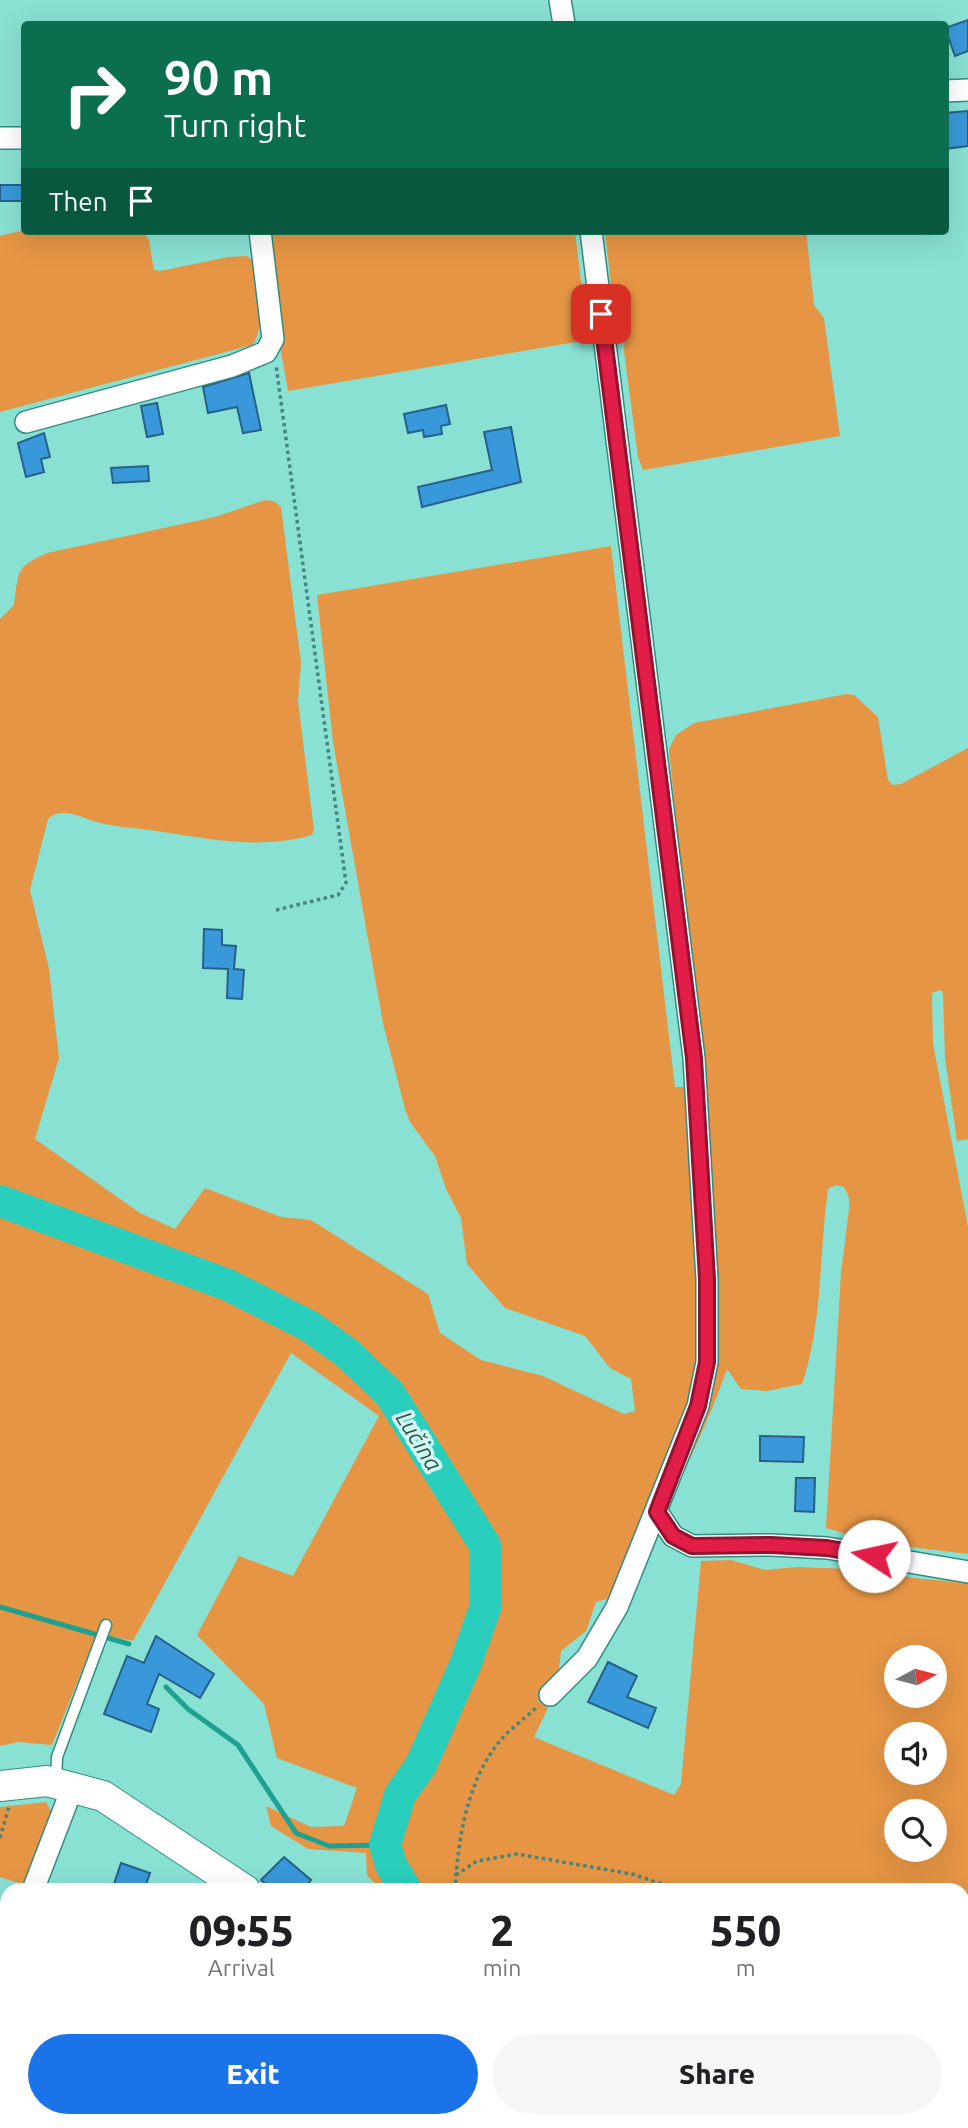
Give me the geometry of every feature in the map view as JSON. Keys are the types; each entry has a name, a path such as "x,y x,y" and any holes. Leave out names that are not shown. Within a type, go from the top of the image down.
{"street":[{"path":"560,0 564,21"},
{"path":"949,91 968,90"},
{"path":"0,138 21,138"},
{"path":"26,422 232,366 266,352 273,339 260,235"},
{"path":"550,1695 587,1658 617,1607 657,1512 700,1395 707,1362 707,1265 694,1058 591,235"},
{"path":"657,1512 673,1536 692,1546 827,1548 968,1572"},
{"path":"6,1785 65,1784 122,1807 234,1883"},
{"path":"35,1883 65,1784"}],"lane":[{"path":"65,1784 57,1757 105,1629"}],"path":[{"path":"273,339 346,883 338,895 276,910"},
{"path":"455,1883 476,1776 500,1741 550,1695"},
{"path":"0,1838 6,1785"},
{"path":"456,1875 477,1861 517,1854 632,1874 659,1883"}],"shaded area":[{"path":"21,231 21,235 145,235 149,240 154,270 160,271 228,257 247,256 256,273 261,300 256,338 252,345 0,412 0,236"},
{"path":"265,235 575,235 588,340 288,391 273,308"},
{"path":"605,235 806,235 814,305 824,318 840,436 643,470 638,457 624,351 625,338 616,329"},
{"path":"265,500 274,501 281,507 301,663 298,701 314,830 312,835 273,842 234,842 117,826 64,813 48,819 30,890 49,969 59,1058 35,1139 140,1213 175,1229 205,1188 281,1217 311,1220 428,1294 440,1333 481,1360 543,1376 624,1414 635,1411 631,1379 610,1368 585,1336 505,1308 467,1264 461,1218 446,1189 435,1156 410,1122 405,1109 383,1023 333,742 317,595 611,546 675,1087 703,1087 669,749 676,735 694,723 847,694 854,695 878,717 888,780 893,785 901,784 968,748 968,1139 957,1141 945,1058 943,994 941,990 932,993 933,1043 968,1227 968,1554 877,1543 826,1528 841,1273 849,1209 849,1198 844,1187 836,1185 828,1189 814,1337 802,1384 767,1391 741,1389 727,1369 704,1428 677,1485 617,1596 596,1602 586,1631 561,1651 559,1669 538,1701 548,1708 534,1737 674,1795 681,1784 701,1561 731,1560 765,1570 796,1567 879,1570 913,1578 968,1583 968,1883 374,1883 367,1875 366,1853 308,1849 271,1826 266,1806 311,1827 344,1826 357,1788 277,1758 264,1704 197,1635 239,1556 293,1576 379,1416 291,1353 133,1641 97,1633 52,1745 18,1742 0,1746 0,619 14,605 20,572 29,563 47,553 215,517"},
{"path":"46,1802 52,1813 26,1883 0,1877 0,1807"}],"building":[{"path":"968,20 968,51 955,56 949,39 949,27"},
{"path":"968,111 968,146 949,148 949,113"},
{"path":"0,185 21,185 21,201 0,201"},
{"path":"249,373 261,430 243,433 237,407 208,413 203,387"},
{"path":"157,403 163,434 147,437 141,406"},
{"path":"446,405 450,424 441,426 442,434 424,437 423,430 408,433 404,414"},
{"path":"511,427 521,482 422,507 418,487 492,470 484,432"},
{"path":"44,433 50,457 41,459 44,472 26,477 18,443"},
{"path":"148,466 149,481 113,483 111,468"},
{"path":"204,929 222,930 222,945 236,946 234,969 244,970 242,999 227,998 228,969 203,968"},
{"path":"760,1436 804,1437 803,1462 760,1461"},
{"path":"796,1478 815,1478 814,1512 795,1511"},
{"path":"156,1636 214,1674 200,1698 159,1674 147,1704 159,1709 151,1732 104,1714 127,1656 144,1663"},
{"path":"608,1662 637,1676 627,1697 656,1708 648,1728 588,1702"},
{"path":"284,1857 311,1880 309,1883 265,1883 261,1880"},
{"path":"121,1863 150,1873 146,1883 114,1883"}],"waterway":[{"name":"Lučina","path":"0,1201 228,1285 309,1326 347,1353 390,1394 485,1545 486,1605 466,1663 421,1765 400,1795 385,1845 391,1865 402,1883"},
{"path":"0,1607 129,1644"},
{"path":"166,1687 188,1709 238,1745 296,1833 329,1846 385,1845"}],"route":[{"path":"601,314 694,1058 707,1279 707,1362 698,1406 657,1512 673,1536 692,1546 771,1545 827,1548 874,1556"}]}
